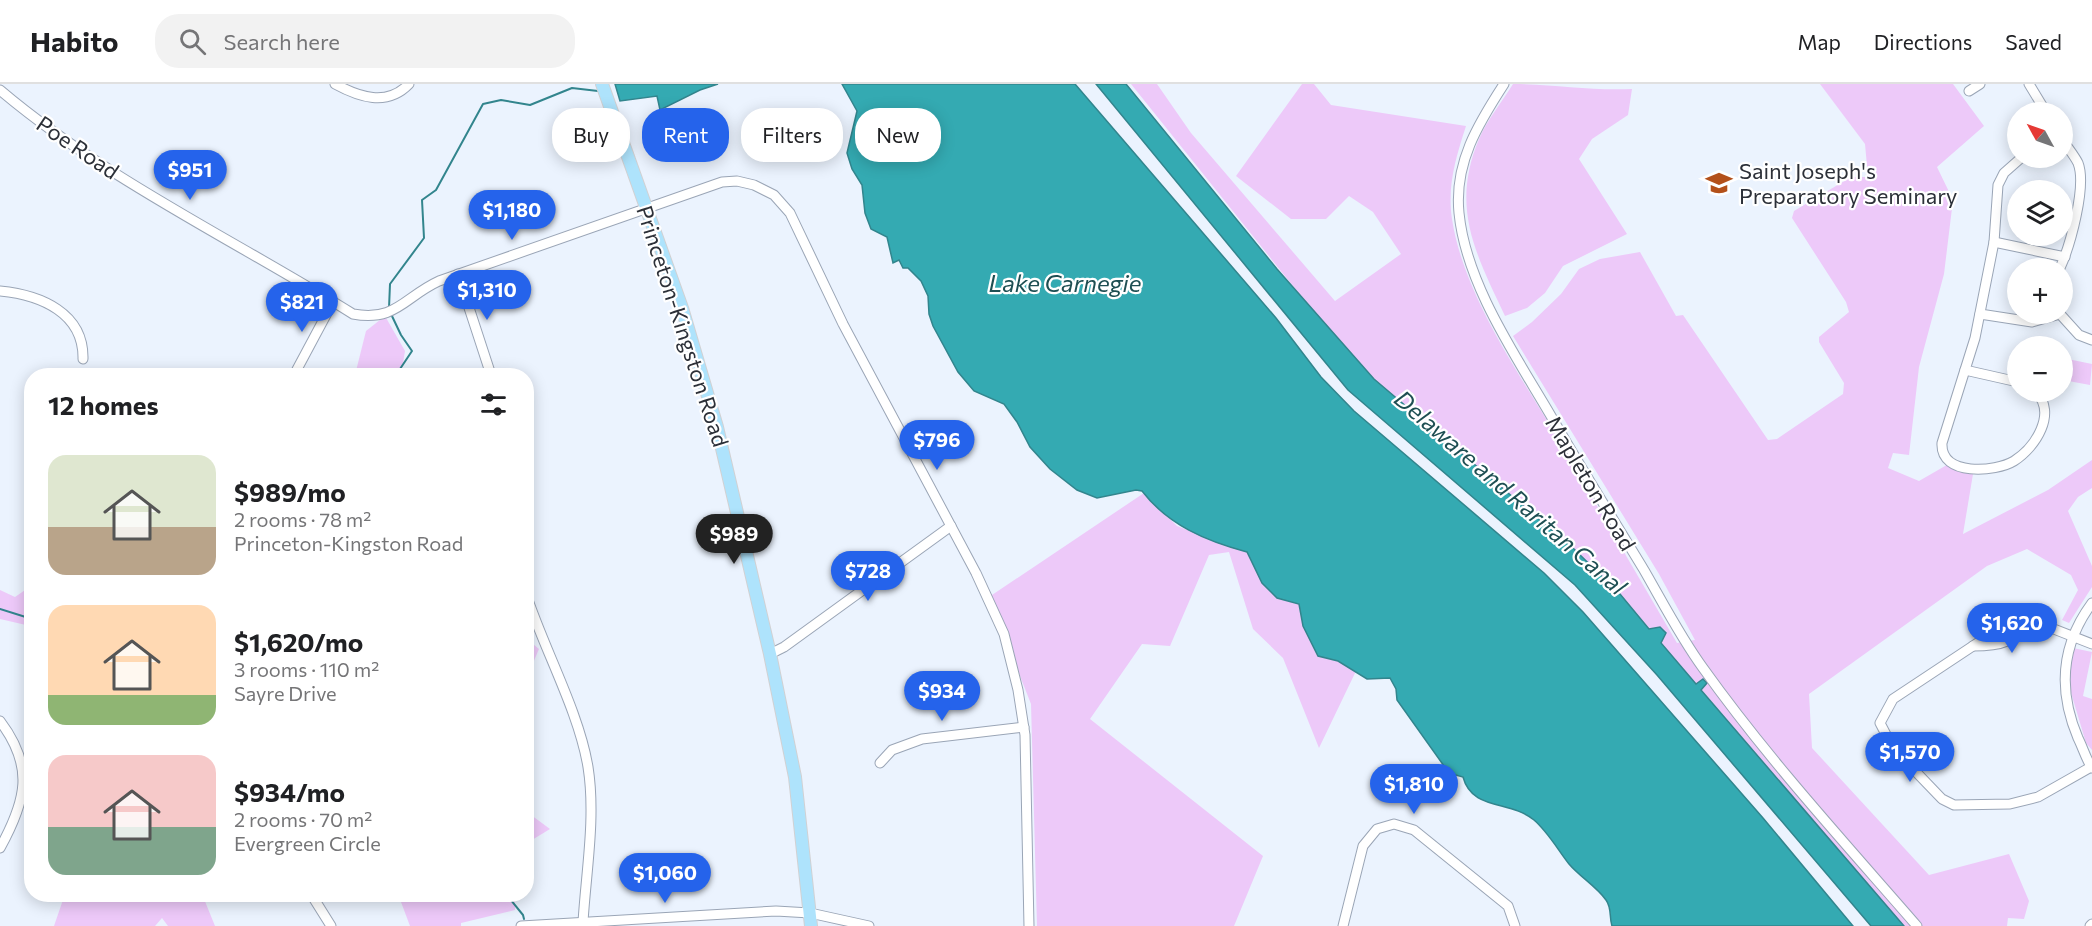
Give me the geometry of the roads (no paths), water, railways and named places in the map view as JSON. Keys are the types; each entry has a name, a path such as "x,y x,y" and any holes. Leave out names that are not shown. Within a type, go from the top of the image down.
{"main road":[{"name":"Princeton-Kingston Road","path":"602,84 706,388 770,654 795,777 811,926"}],"street":[{"path":"335,84 354,94 374,98 394,94 409,84"},
{"name":"Mapleton Road","path":"1504,84 1475,130 1467,149 1459,186 1461,229 1465,248 1480,286 1545,406 1702,668 1800,789 1917,926"},
{"path":"1969,91 1980,84"},
{"path":"2029,84 2040,102"},
{"name":"Poe Road","path":"0,90 71,145 353,314 376,316 397,310 426,288 458,274 645,207 731,181 745,182 759,187 783,203 790,213 843,324 951,526 1004,634 1018,690 1024,727 1029,926"},
{"path":"1994,242 2065,257 2080,183 2078,164 2073,156"},
{"path":"2009,168 2004,172 1998,185 1994,242 1980,314 1942,443 1943,454 1956,466 1995,468 2015,460 2031,447 2045,418 2046,406 2043,402"},
{"path":"458,274 489,368"},
{"path":"0,291 37,300 68,319 82,337 83,359"},
{"path":"298,368 333,302"},
{"path":"1980,314 2007,318"},
{"path":"2069,324 2079,335 2092,340"},
{"path":"1965,370 2007,380"},
{"path":"770,654 784,647 951,526"},
{"path":"2092,603 2081,618 2073,636 2064,674 2065,699 2073,725 2092,767 2038,797 2010,804 1954,805 1941,799 1893,748 1880,723 1893,699 1973,646 2016,609 2025,611 2033,620 2073,636 2092,644"},
{"path":"534,615 579,733 588,766 590,822 583,922"},
{"path":"1973,646 1999,646 2013,638 2033,620"},
{"path":"0,721 18,748 24,768"},
{"path":"880,763 892,750 922,739 1024,727"},
{"path":"0,849 19,810 24,778"},
{"path":"1343,926 1363,846 1377,829 1394,824 1414,830 1508,906 1515,926"},
{"path":"316,902 331,926"},
{"path":"521,926 583,922 608,923 776,911 810,913 868,926"}],"water":[{"path":"615,84 718,84 700,90 664,108 660,108 657,96 620,101"},
{"name":"Lake Carnegie","path":"842,84 1075,84 1276,318 1321,377 1354,411 1544,573 1583,612 1763,818 1853,926 1612,926 1606,900 1569,864 1534,820 1514,810 1483,800 1468,788 1463,777 1449,773 1397,700 1396,689 1390,678 1367,679 1338,661 1318,656 1303,626 1299,604 1277,598 1262,583 1247,552 1217,543 1189,530 1164,513 1142,491 1136,490 1097,498 1077,490 1050,469 1030,447 1017,422 1004,404 974,391 958,372 933,326 929,314 928,296 921,281 908,268 903,268 899,260 893,263 887,237 871,229 865,213 862,185 852,169 847,153 855,119 855,162 941,162 941,108 855,108"},
{"path":"1096,84 1126,84 1277,269 1374,379 1574,549 1620,594 1649,629 1660,627 1666,633 1661,643 1696,684 1703,679 1707,683 1701,690 1904,926 1871,926 1657,675 1575,585 1348,390"}],"waterway":[{"path":"389,308 390,284 424,238 422,200 436,190 483,104 501,100 530,105 572,88 598,91"},
{"path":"391,314 412,351 401,368"},
{"path":"0,609 24,616"},
{"path":"512,902 524,919"}],"place":[{"name":"Saint Joseph's Preparatory Seminary","path":"1719,183"}],"water label":[{"name":"Delaware and Raritan Canal","path":"1511,492"}]}
